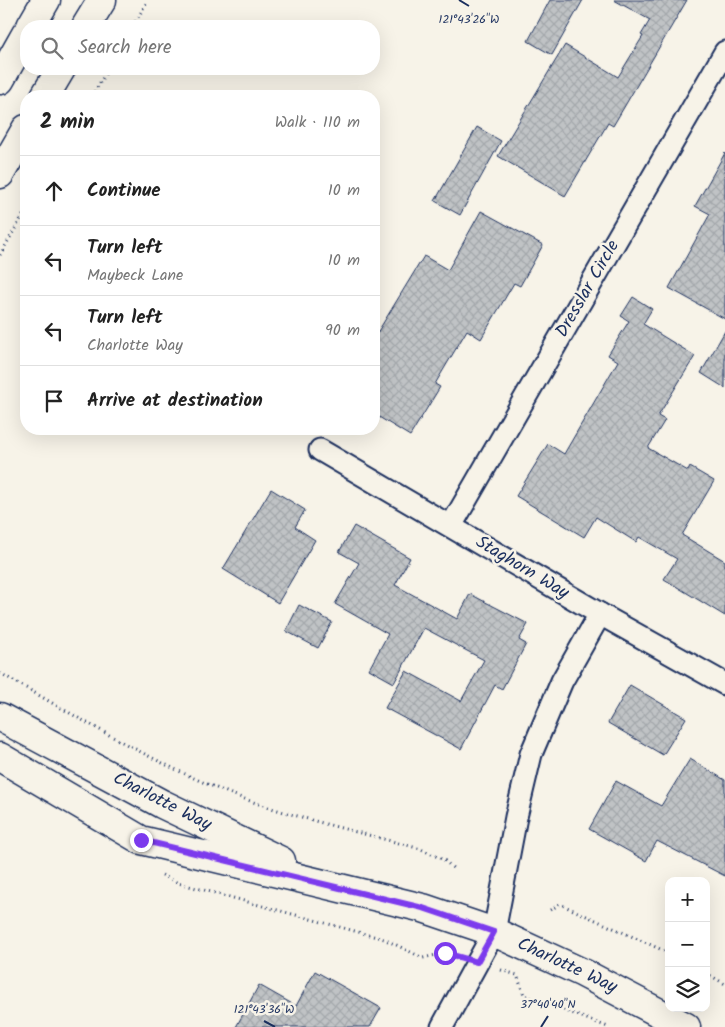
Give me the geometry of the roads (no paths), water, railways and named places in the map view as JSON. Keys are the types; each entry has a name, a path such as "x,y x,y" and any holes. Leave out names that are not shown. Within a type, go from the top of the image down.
{"street":[{"path":"34,20 46,0"},
{"path":"90,20 102,0"},
{"path":"0,80 20,45"},
{"name":"Dresslar Circle","path":"451,526 725,52"},
{"path":"49,90 57,75"},
{"path":"0,174 20,139"},
{"name":"Staghorn Way","path":"320,450 600,614 725,684"},
{"path":"442,1027 494,932 516,817 531,754 562,681 600,614"},
{"name":"Charlotte Way","path":"0,717 162,804 327,884"},
{"name":"Charlotte Way","path":"0,757 141,840 423,908 494,932 583,973 686,1027"}]}
